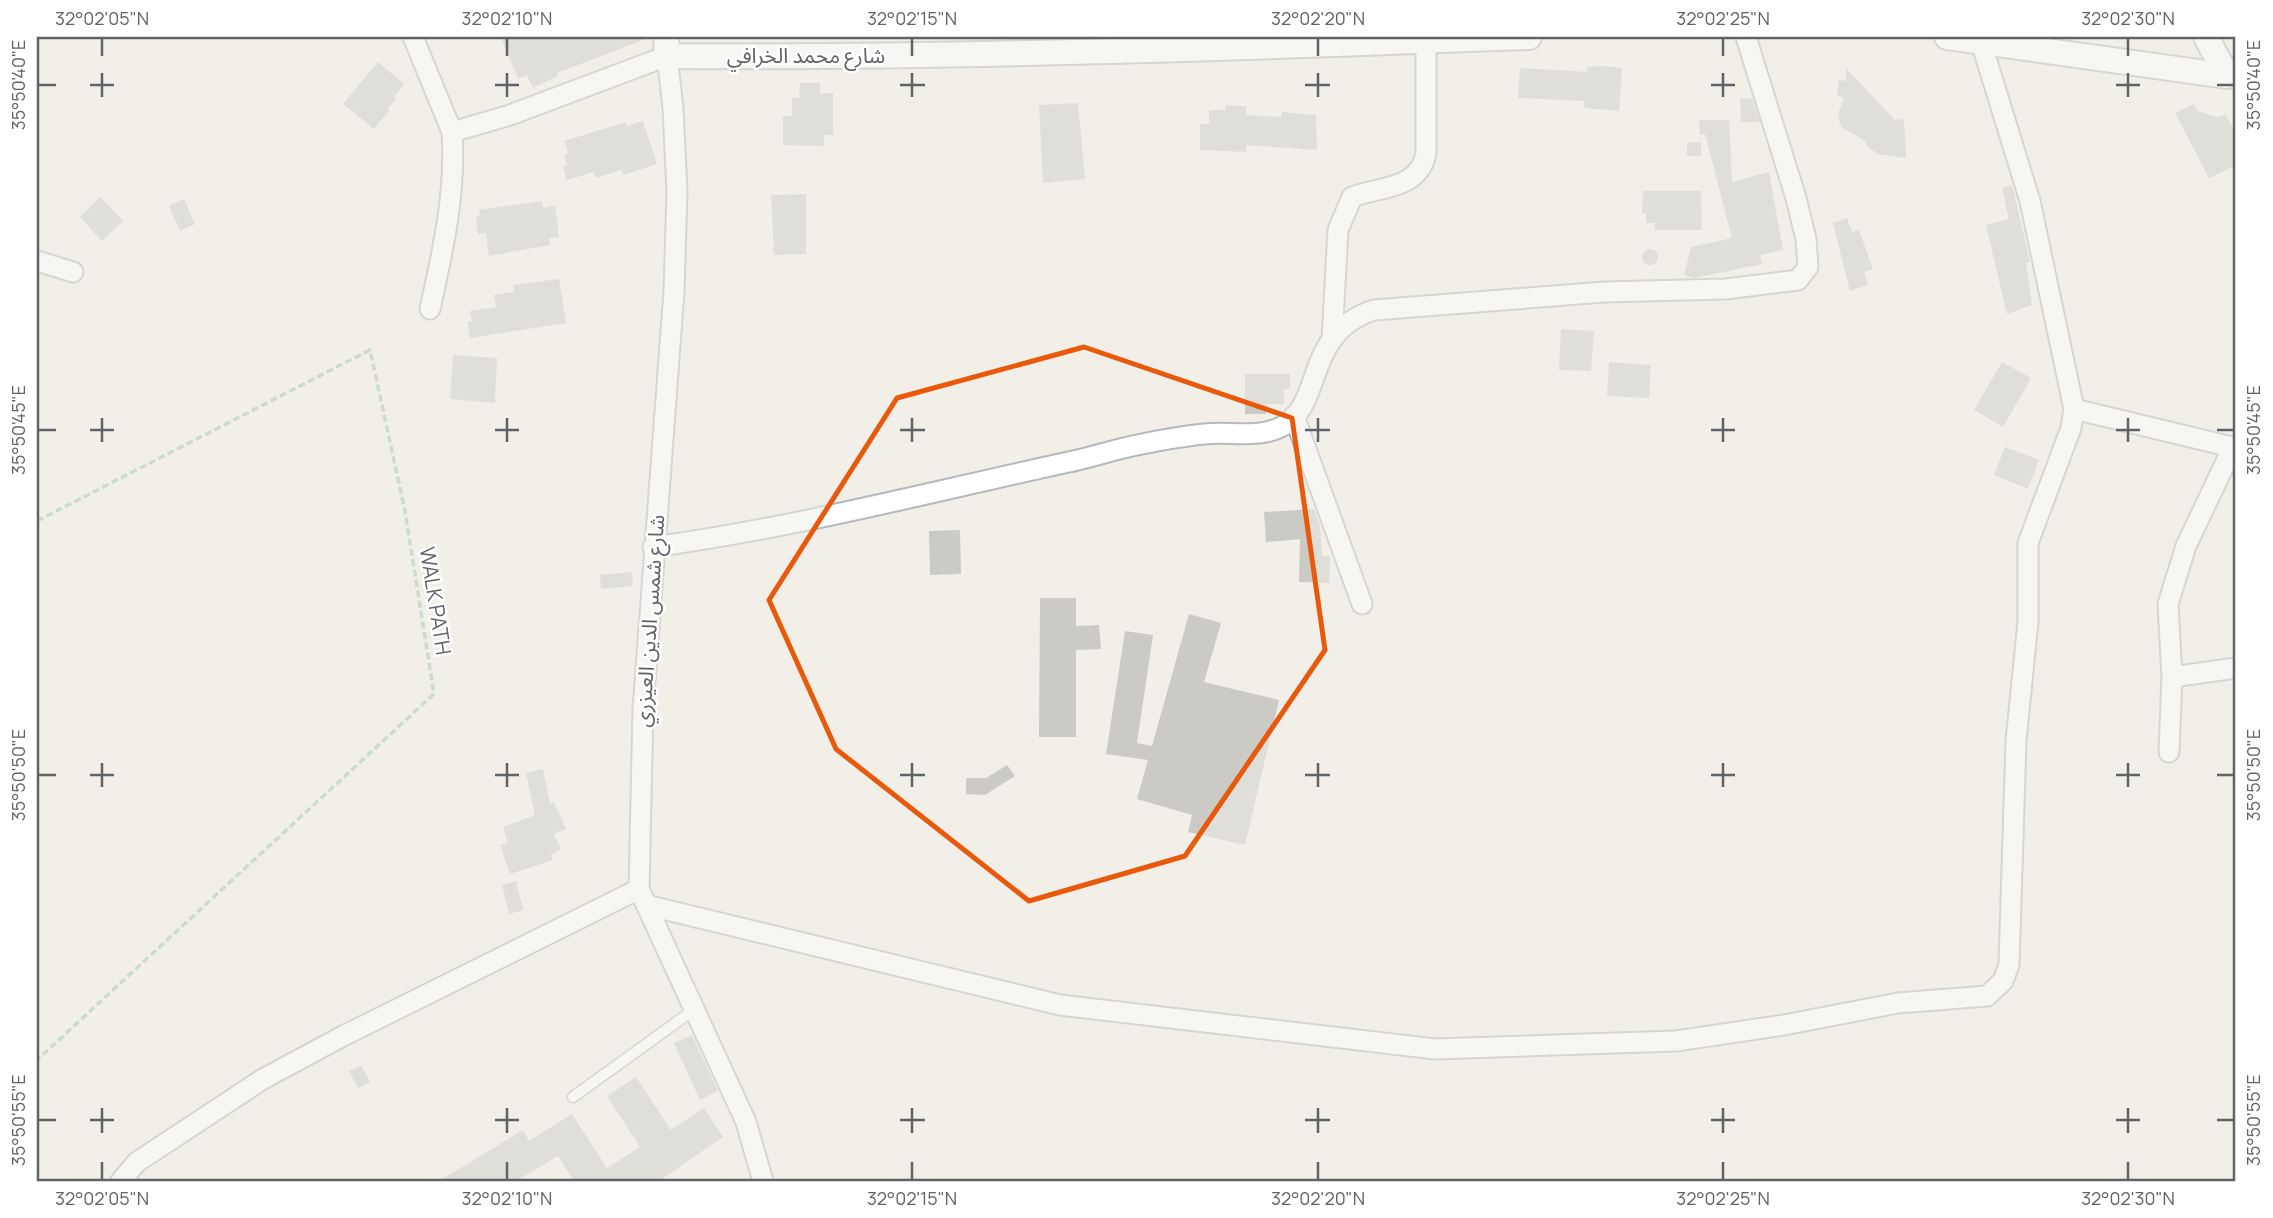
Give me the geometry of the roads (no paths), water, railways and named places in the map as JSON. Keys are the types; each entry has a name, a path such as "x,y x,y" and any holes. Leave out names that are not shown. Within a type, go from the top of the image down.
{"street":[{"path":"413,37 452,132 454,159 449,220 430,309"},
{"name":"شارع محمد الخرافي","path":"452,132 510,115 666,46 915,56 1529,37"},
{"path":"653,547 808,522 1139,444 1207,433 1265,431 1282,426 1294,416 1332,340 1353,317 1374,310 1591,293 1726,289 1803,277 1808,267 1806,239 1782,145 1746,37"},
{"path":"1947,37 2233,82"},
{"path":"2206,37 2233,82"},
{"path":"1332,340 1338,230 1352,197 1414,178 1423,169 1426,154 1426,40"},
{"path":"121,1181 136,1162 263,1079 342,1036 642,897 1060,1004 1435,1049 1676,1041 1784,1025 1898,1003 1987,996 2003,981 2009,965 2016,741 2028,622 2028,543 2071,428 2074,409 2030,201 1981,42"},
{"name":"شارع شمس الدين العيزري","path":"666,46 673,108 677,192 675,279 643,709 642,897 746,1122 763,1181"},
{"path":"37,261 74,272"},
{"path":"2074,409 2120,417 2234,447 2186,547 2168,604 2172,677 2169,752"},
{"path":"1294,416 1362,604"},
{"path":"2172,677 2236,668"}],"lane":[{"path":"573,1097 696,1009"}]}
